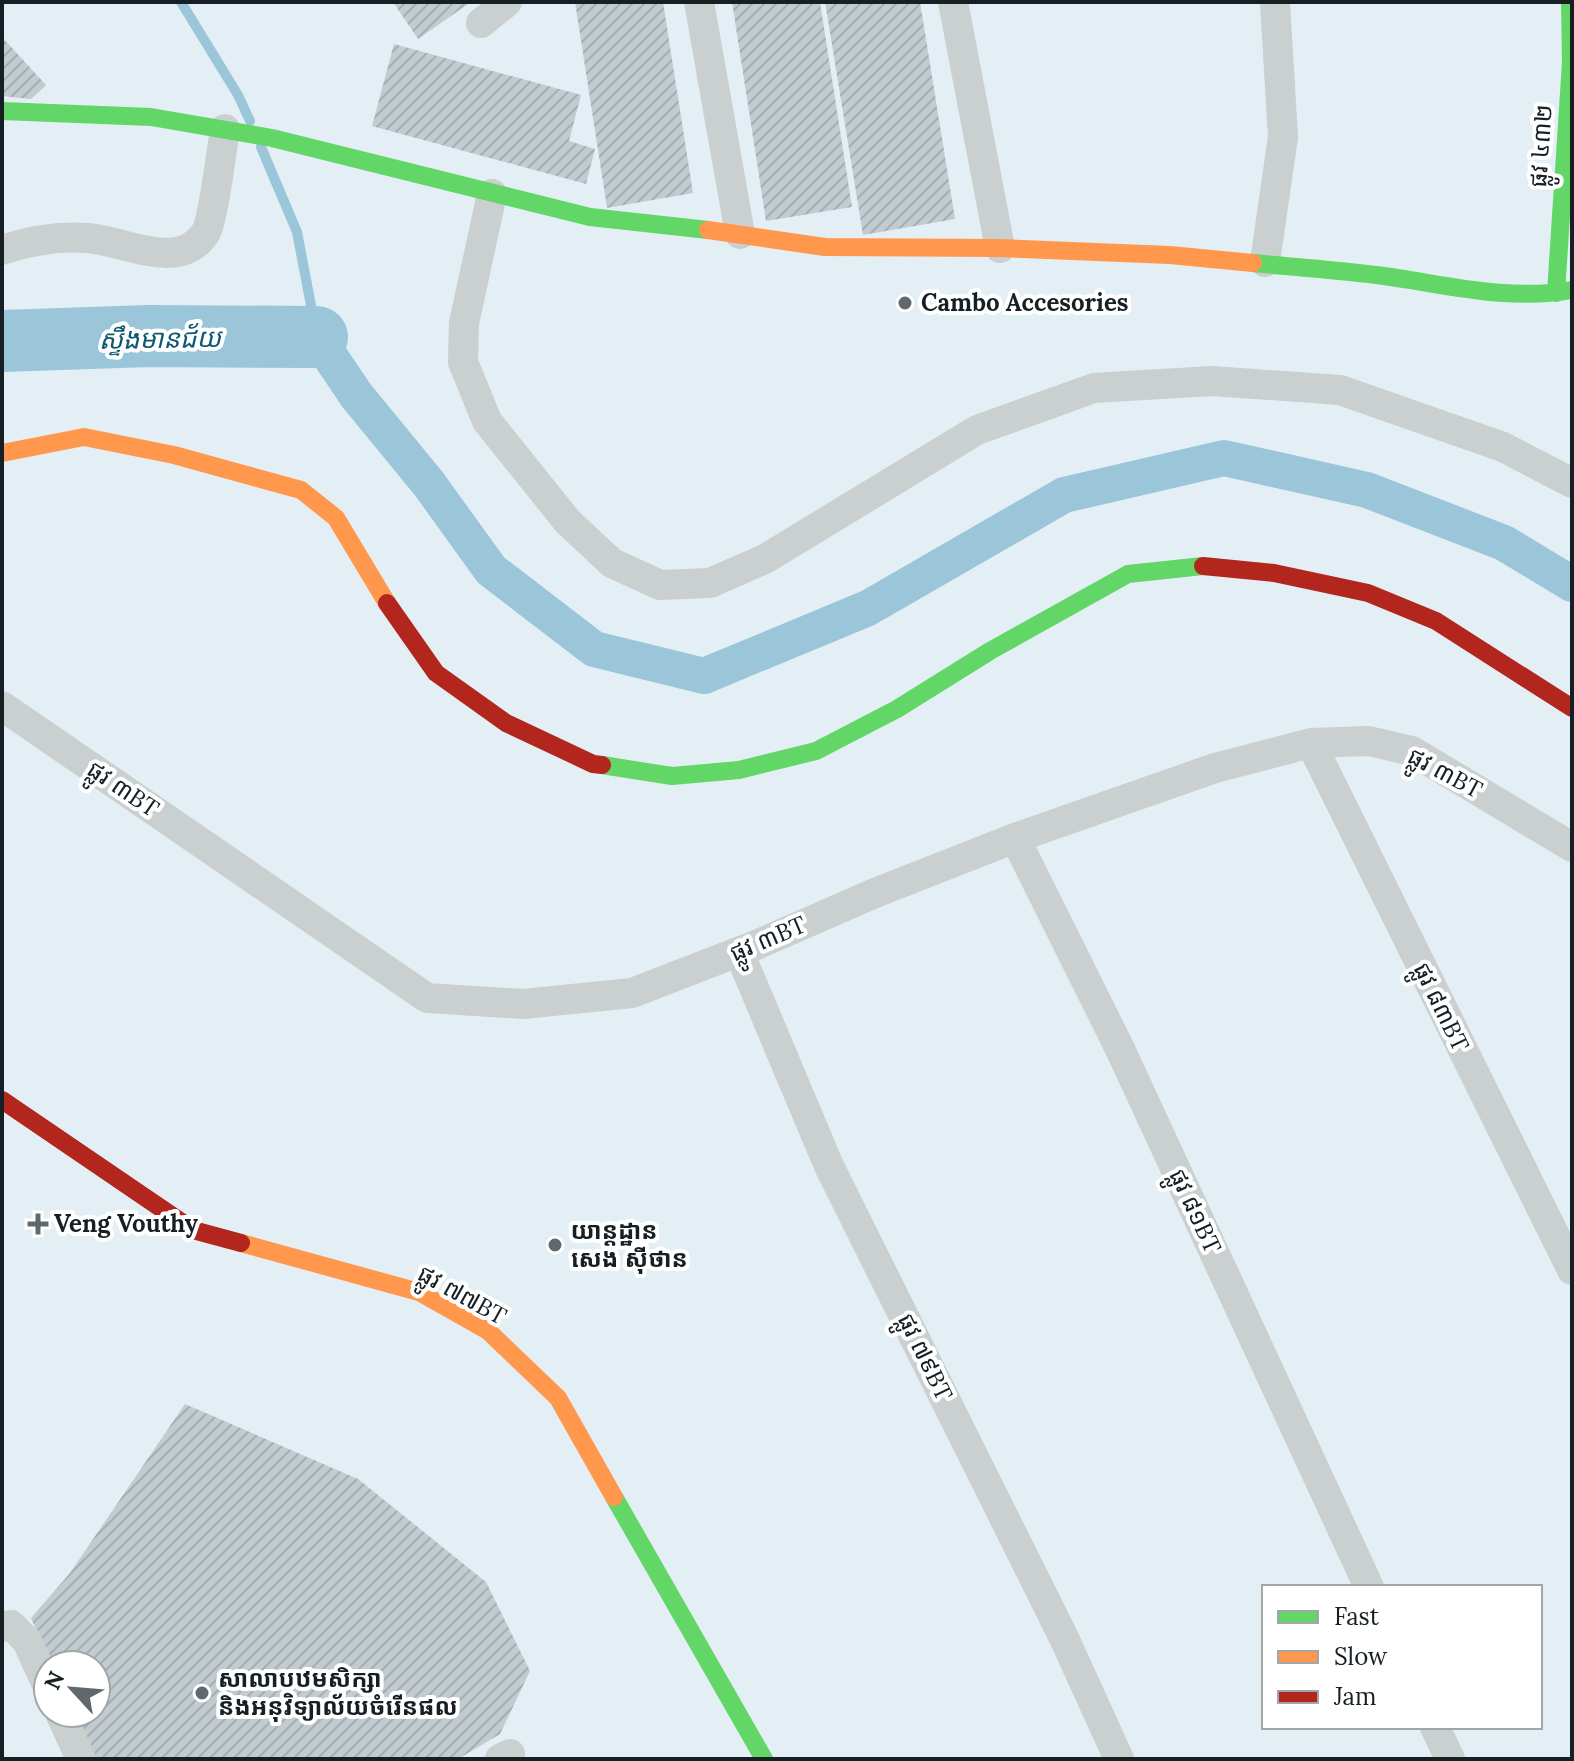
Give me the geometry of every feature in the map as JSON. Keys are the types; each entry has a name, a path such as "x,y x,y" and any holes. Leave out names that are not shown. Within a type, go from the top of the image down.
{"street":[{"path":"481,23 507,2"},
{"path":"699,2 740,234"},
{"path":"953,2 1000,248"},
{"path":"1265,262 1283,137 1275,2"},
{"name":"ផ្លូវ ៤៣២","path":"1564,292 1570,2"},
{"path":"2,111 151,117 272,138 590,217 825,247 1000,248 1170,255 1377,275 1487,293 1564,292"},
{"path":"2,250 32,240 88,238 161,254 187,250 207,231 228,130"},
{"path":"492,194 464,323 463,362 487,421 568,522 612,563 660,585 710,583 765,559 977,430 1094,388 1212,381 1340,390 1503,447 1572,483"},
{"path":"2,453 84,437 174,455 301,490 336,518 387,602 436,673 506,723 593,764 672,776 739,770 816,751 897,709 990,651 1128,574 1200,566 1274,573 1368,593 1436,621 1572,708"},
{"name":"ផ្លូវ ៣BT","path":"2,706 427,998 523,1004 632,993 1015,838 1215,768 1311,743 1369,741 1412,751 1572,847"},
{"name":"ផ្លូវ ៨៣BT","path":"1311,743 1572,1270"},
{"name":"ផ្លូវ ៨១BT","path":"1015,838 1120,1049 1368,1585"},
{"name":"ផ្លូវ ៧៩BT","path":"739,952 829,1166 1064,1638 1119,1759"},
{"name":"ផ្លូវ ៧៧BT","path":"2,1100 193,1230 419,1292 488,1331 558,1398 764,1759"},
{"path":"2,1627 11,1625 27,1641 32,1652"},
{"path":"67,1729 81,1759"},
{"path":"1436,1729 1450,1759"}],"building":[{"path":"393,2 471,2 418,39"},
{"path":"575,2 663,2 693,193 607,208"},
{"path":"732,2 820,2 852,207 766,221"},
{"path":"825,2 920,2 955,219 863,235"},
{"path":"2,37 46,85 31,99 2,96"},
{"path":"394,44 581,95 569,141 595,149 586,184 372,126"},
{"path":"185,1404 358,1479 486,1582 530,1671 500,1734 458,1759 92,1759 79,1729 112,1729 112,1649 44,1649 31,1618 70,1573"}],"waterway":[{"path":"181,2 238,95 250,121"},
{"path":"261,147 297,232 317,337"},
{"name":"ស្ទឹងមានជ័យ","path":"2,341 149,336 317,337"},
{"path":"317,337 356,395 429,484 491,570 594,649 704,676 868,608 1064,495 1224,458 1367,490 1504,543 1572,584"}],"traffic: fast":[{"path":"1556,293 1571,62 1570,2"},
{"path":"2,111 151,117 272,138 590,217 708,230"},
{"path":"1253,263 1376,275 1498,293 1572,290"},
{"path":"602,765 672,776 739,770 816,751 897,709 990,651 1128,574 1203,566"},
{"path":"614,1497 764,1759"}],"traffic: slow":[{"path":"708,230 825,247 1000,248 1170,255 1253,263"},
{"path":"2,453 84,437 174,455 301,490 336,518 387,603"},
{"path":"241,1243 419,1292 488,1331 558,1398 614,1497"}],"traffic: jam":[{"path":"1203,566 1274,573 1368,593 1436,621 1572,708"},
{"path":"387,603 436,673 506,723 593,764 602,765"},
{"path":"2,1100 193,1230 241,1243"}],"place":[{"name":"Cambo Accesories","path":"905,303"},
{"name":"Veng Vouthy","path":"38,1224"},
{"name":"យាន្ដដ្ឋាន សេង ស៊ីថាន","path":"555,1245"},
{"name":"សាលាបឋមសិក្សា និងអនុវិទ្យាល័យចំរើនផល","path":"202,1693"}]}
